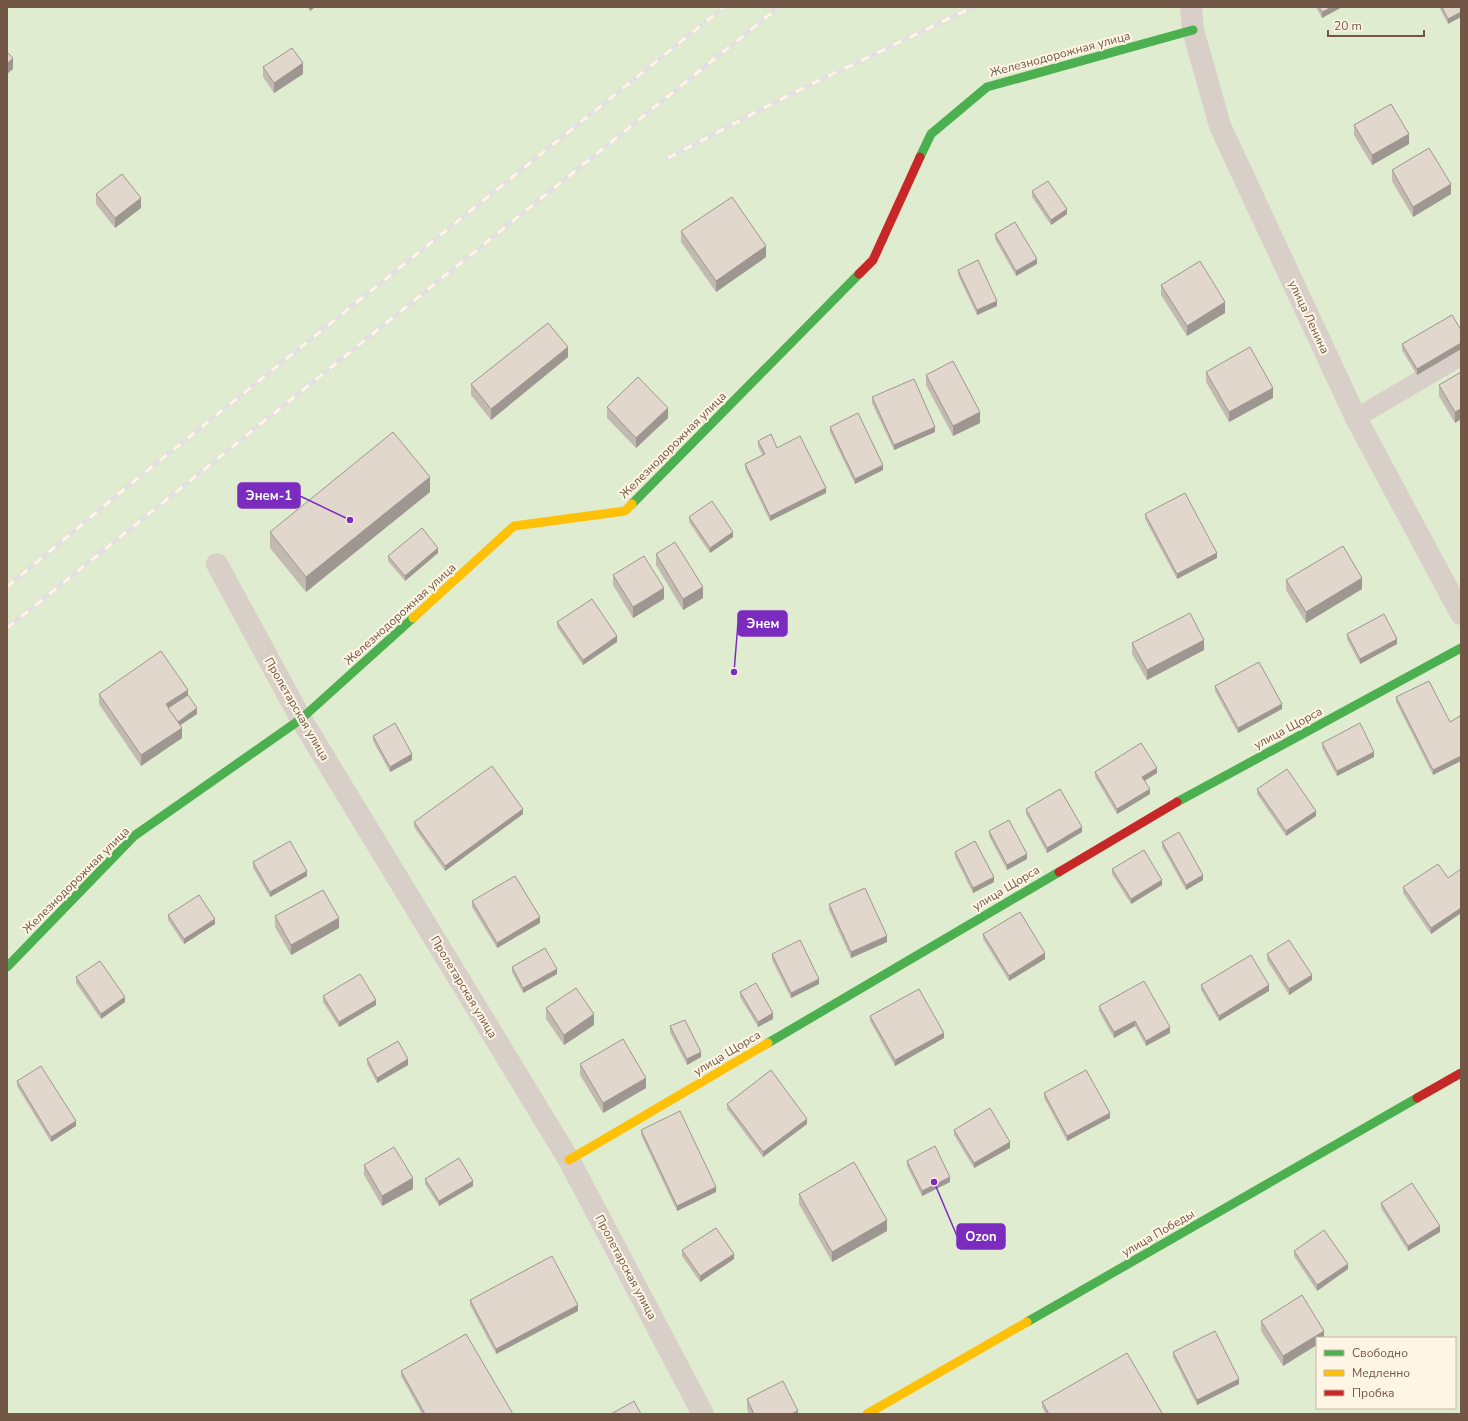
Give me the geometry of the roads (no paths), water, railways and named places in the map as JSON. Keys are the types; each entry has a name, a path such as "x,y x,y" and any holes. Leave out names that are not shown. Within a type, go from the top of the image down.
{"street":[{"name":"улица Ленина","path":"1191,7 1193,30 1220,126 1356,418 1461,614"},
{"name":"Железнодорожная улица","path":"7,967 134,836 301,719 514,526 625,511 873,260 931,134 987,87 1193,30"},
{"name":"Пролетарская улица","path":"217,564 301,719 569,1160 703,1414"},
{"name":"улица Щорса","path":"569,1160 1187,796 1461,648"},
{"name":"улица Победы","path":"867,1414 1461,1073"}],"lane":[{"path":"1356,418 1461,356"}],"railway":[{"path":"7,587 122,491 724,7"},
{"path":"7,628 779,7"},
{"path":"668,158 789,95 973,7"}],"place":[{"name":"Энем-1","path":"350,520"},
{"name":"Энем","path":"734,672"},
{"name":"Ozon","path":"934,1182"}]}
